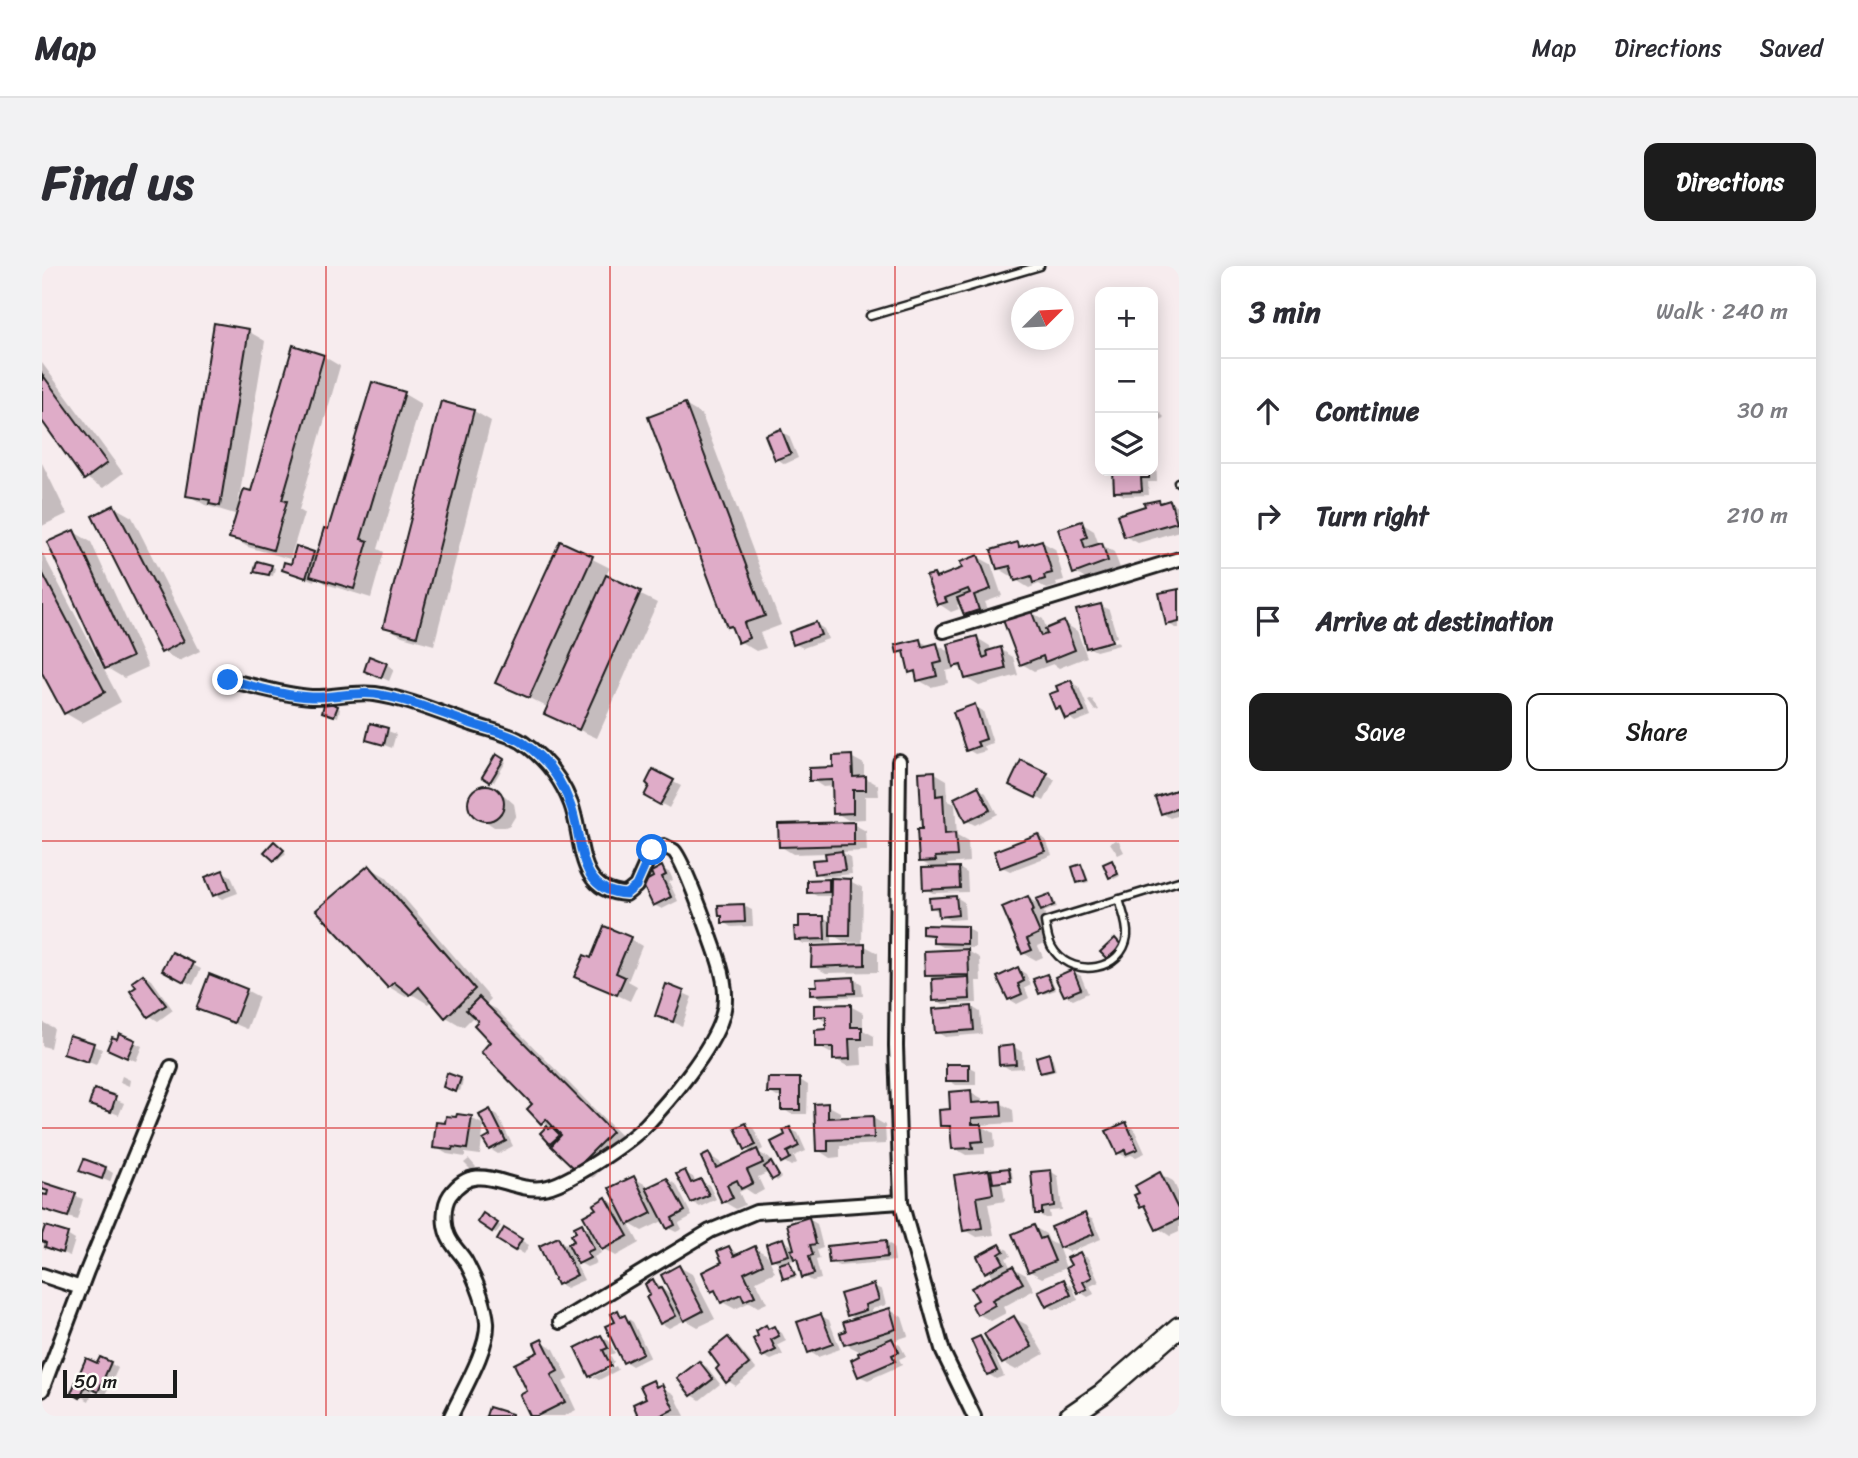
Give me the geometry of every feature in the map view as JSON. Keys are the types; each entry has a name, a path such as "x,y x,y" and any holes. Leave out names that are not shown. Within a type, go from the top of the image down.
{"main road":[{"path":"1070,1416 1102,1394 1179,1327"}],"street":[{"path":"944,631 1179,559"},
{"path":"228,680 291,695 313,697 372,693 398,699 519,740 544,759 561,784 571,806 584,863 595,883 611,894 626,894 636,886 652,850 664,846 674,852 721,968 724,989 723,1015 709,1045 645,1126 566,1180 543,1188 532,1188 479,1176 461,1182 448,1198 444,1215 448,1236 466,1262 487,1324 484,1343 451,1416"},
{"path":"900,761 896,1046 901,1202 943,1352 974,1416"},
{"path":"42,1390 171,1067"},
{"path":"560,1322 710,1231 755,1212 901,1202"},
{"path":"42,1275 81,1288"}],"lane":[{"path":"870,316 1040,266"},
{"path":"1119,899 1127,936 1122,949 1113,960 1095,968 1080,968 1063,961 1050,943 1045,922 1119,899 1179,881"}],"building":[{"path":"214,323 249,329 220,506 209,504 210,500 186,496"},
{"path":"293,345 324,355 282,500 287,501 273,550 229,538 244,489 251,491"},
{"path":"42,374 107,463 84,480 42,421"},
{"path":"372,382 405,392 361,539 368,541 354,589 310,576 324,528 328,529"},
{"path":"441,401 474,410 417,636 383,627"},
{"path":"685,403 765,616 744,623 749,638 738,643 731,626 727,627 648,417"},
{"path":"781,429 791,454 775,460 765,435"},
{"path":"1113,476 1149,476 1141,478 1142,491 1114,492"},
{"path":"1159,500 1160,503 1170,500 1177,522 1124,537 1117,515 1145,506 1144,503"},
{"path":"114,505 184,641 161,653 92,516"},
{"path":"1082,521 1087,537 1082,539 1085,548 1102,543 1108,561 1073,574 1058,529"},
{"path":"74,530 132,657 105,669 47,542"},
{"path":"1042,540 1052,573 1044,575 1045,579 1033,583 1031,576 1015,581 1010,566 997,569 991,550 1018,542 1019,547"},
{"path":"560,541 593,556 529,698 495,683"},
{"path":"296,546 314,552 306,578 282,570 284,562 291,564"},
{"path":"978,555 991,589 974,595 979,610 964,615 957,598 970,593 968,589 945,598 947,602 937,605 926,576 934,574 936,578 962,568 960,562"},
{"path":"257,561 272,565 269,575 254,572"},
{"path":"42,572 105,692 64,714 42,673"},
{"path":"606,575 641,591 579,730 544,714"},
{"path":"1179,589 1179,622 1166,625 1159,593"},
{"path":"1101,604 1112,641 1086,648 1076,610"},
{"path":"1031,610 1041,636 1047,634 1045,629 1064,621 1075,650 1045,662 1043,656 1020,665 1003,620"},
{"path":"816,622 821,635 793,645 789,632"},
{"path":"977,636 983,658 988,656 987,651 1001,647 1006,669 965,679 961,665 953,667 948,644"},
{"path":"920,639 922,647 937,643 942,662 934,664 937,676 917,681 915,671 909,673 904,651 897,653 895,645"},
{"path":"369,656 387,663 381,678 364,671"},
{"path":"1071,680 1084,712 1065,719 1060,707 1055,709 1049,694 1058,691 1056,686"},
{"path":"325,701 338,706 334,716 322,712"},
{"path":"975,704 986,739 977,742 979,746 966,751 953,712"},
{"path":"370,723 388,728 384,745 366,740"},
{"path":"496,754 504,759 490,782 482,777"},
{"path":"852,755 853,777 866,776 866,790 853,790 853,813 833,814 832,780 809,781 809,768 833,767 833,756"},
{"path":"1021,760 1048,773 1036,798 1009,785"},
{"path":"653,769 674,780 660,805 644,796 649,786 646,783"},
{"path":"935,771 936,796 943,795 945,834 955,833 957,856 935,857 936,861 919,862 917,829 922,829 919,772"},
{"path":"486,785 499,790 504,803 499,816 486,821 473,816 468,803 473,790"},
{"path":"978,786 990,810 965,822 954,798"},
{"path":"1179,789 1179,808 1161,814 1155,797"},
{"path":"854,822 854,845 779,847 778,824"},
{"path":"1038,834 1045,851 1000,868 994,851"},
{"path":"274,841 284,850 274,861 264,852"},
{"path":"842,851 845,870 814,874 812,860 826,859 825,853"},
{"path":"1112,860 1118,874 1109,878 1103,864"},
{"path":"1081,864 1087,880 1077,883 1072,867"},
{"path":"369,865 475,989 445,1018 419,987 410,995 394,982 388,988 316,910"},
{"path":"662,866 666,875 662,877 671,897 653,906 642,883 653,877 651,872"},
{"path":"959,867 960,888 923,890 922,868"},
{"path":"223,870 230,889 213,896 205,877"},
{"path":"831,878 851,879 850,936 830,936"},
{"path":"829,879 829,892 807,893 807,880"},
{"path":"1050,894 1054,905 1041,911 1036,899"},
{"path":"956,896 958,915 939,917 938,907 930,908 929,898"},
{"path":"1028,896 1040,933 1027,939 1032,950 1022,954 1002,907"},
{"path":"744,904 745,922 722,923 718,905"},
{"path":"799,916 824,916 825,939 795,940 794,927 799,927"},
{"path":"922,925 967,926 967,944 933,943 933,935 922,934"},
{"path":"604,926 631,937 616,973 625,977 617,995 574,977 584,955 591,958"},
{"path":"1115,938 1122,946 1107,959 1100,952"},
{"path":"865,944 865,965 811,967 812,946"},
{"path":"968,949 969,975 925,976 924,951"},
{"path":"172,952 194,963 184,982 162,970"},
{"path":"1018,967 1024,981 1018,984 1022,994 1008,1000 997,977"},
{"path":"1073,969 1081,989 1064,996 1055,977"},
{"path":"143,974 166,1005 148,1017 130,991 136,987 132,982"},
{"path":"209,974 247,989 234,1023 196,1009"},
{"path":"1047,974 1053,988 1039,994 1033,979"},
{"path":"854,977 855,993 810,995 810,986 817,986 816,979"},
{"path":"969,977 970,999 933,1001 932,979"},
{"path":"666,984 684,991 673,1022 655,1016"},
{"path":"479,997 612,1132 575,1169 551,1146 561,1135 546,1119 541,1124 527,1109 532,1104 481,1052 490,1042 474,1025 478,1021 466,1010"},
{"path":"851,1004 851,1027 862,1027 862,1039 849,1039 850,1059 833,1060 833,1047 815,1047 815,1030 826,1029 826,1016 814,1017 814,1005"},
{"path":"972,1006 974,1030 935,1033 933,1009"},
{"path":"119,1033 135,1040 127,1058 107,1049 112,1037 117,1039"},
{"path":"69,1035 94,1043 88,1062 63,1054"},
{"path":"1014,1045 1016,1064 999,1065 998,1047"},
{"path":"1049,1053 1053,1070 1040,1073 1036,1057"},
{"path":"946,1064 969,1064 969,1081 946,1081"},
{"path":"447,1073 461,1078 456,1092 443,1087"},
{"path":"768,1078 800,1078 800,1110 781,1110 781,1093 767,1093"},
{"path":"94,1089 116,1096 111,1112 89,1105"},
{"path":"971,1090 972,1103 1001,1101 1002,1116 972,1118 972,1124 981,1124 983,1141 972,1142 973,1148 952,1149 950,1126 940,1126 939,1110 950,1109 949,1092"},
{"path":"828,1103 828,1118 873,1116 874,1138 828,1140 828,1151 816,1151 814,1104"},
{"path":"490,1109 506,1141 489,1150 483,1140 490,1136 479,1115"},
{"path":"457,1114 472,1116 467,1149 433,1148 436,1122 445,1123 446,1116 456,1117"},
{"path":"1126,1122 1138,1149 1117,1154 1106,1131"},
{"path":"746,1123 756,1145 745,1150 735,1128"},
{"path":"547,1126 560,1135 550,1144 540,1133"},
{"path":"790,1127 799,1146 787,1152 790,1158 781,1163 771,1142 785,1135 783,1130"},
{"path":"757,1149 763,1163 747,1170 753,1183 741,1189 737,1180 727,1185 733,1198 722,1203 701,1157 709,1153 716,1168"},
{"path":"84,1159 106,1167 102,1179 79,1171"},
{"path":"771,1162 779,1176 772,1180 764,1167"},
{"path":"1009,1168 1011,1181 993,1183 991,1170"},
{"path":"685,1170 691,1183 701,1179 709,1195 691,1203 676,1174"},
{"path":"989,1170 993,1194 977,1197 982,1228 963,1231 954,1175"},
{"path":"1051,1170 1054,1206 1042,1208 1042,1214 1035,1214 1031,1172"},
{"path":"1160,1172 1179,1211 1179,1219 1156,1230 1144,1205 1140,1207 1134,1195 1139,1193 1135,1186"},
{"path":"634,1176 652,1213 628,1225 609,1188"},
{"path":"667,1178 685,1211 672,1218 675,1225 667,1229 646,1188"},
{"path":"42,1182 76,1193 68,1217 42,1209 42,1194 47,1195 48,1191 42,1189"},
{"path":"606,1197 628,1236 602,1250 583,1216 596,1209 593,1205"},
{"path":"483,1213 498,1223 492,1232 477,1222"},
{"path":"1085,1213 1094,1234 1059,1248 1051,1227"},
{"path":"809,1217 816,1244 810,1245 813,1255 809,1256 814,1274 802,1278 797,1258 794,1259 791,1250 794,1249 787,1224"},
{"path":"582,1223 594,1249 587,1252 590,1258 578,1264 568,1244 574,1241 571,1235 576,1232 574,1227"},
{"path":"1034,1225 1040,1239 1045,1237 1055,1261 1028,1272 1012,1234"},
{"path":"45,1226 68,1233 62,1253 45,1247 42,1235"},
{"path":"504,1228 522,1239 515,1251 497,1240"},
{"path":"558,1237 577,1275 557,1285 539,1246"},
{"path":"783,1238 789,1255 771,1260 766,1244"},
{"path":"886,1240 887,1257 829,1263 827,1246"},
{"path":"1000,1244 1004,1251 999,1254 1004,1263 985,1273 977,1256"},
{"path":"729,1246 734,1256 755,1246 763,1264 744,1273 755,1296 744,1301 741,1294 721,1303 715,1290 711,1292 702,1272 722,1262 717,1251"},
{"path":"1080,1252 1092,1277 1083,1282 1087,1289 1078,1293 1066,1268 1071,1265 1067,1258"},
{"path":"789,1261 795,1275 783,1279 779,1264"},
{"path":"679,1265 703,1311 684,1321 661,1275"},
{"path":"1013,1266 1023,1283 992,1300 995,1305 977,1315 971,1304 978,1300 971,1288"},
{"path":"653,1279 676,1316 660,1324 646,1297 650,1295 645,1284"},
{"path":"1064,1279 1071,1295 1046,1307 1038,1291"},
{"path":"874,1284 879,1300 865,1305 866,1310 847,1316 840,1294"},
{"path":"890,1308 896,1329 844,1345 840,1333 846,1331 843,1322"},
{"path":"618,1310 621,1317 625,1315 643,1353 623,1363 605,1326 615,1322 611,1314"},
{"path":"821,1314 833,1344 808,1353 797,1322"},
{"path":"1014,1316 1032,1347 1002,1364 984,1334"},
{"path":"766,1325 768,1329 774,1326 779,1336 771,1340 776,1350 762,1357 753,1339 758,1336 756,1331"},
{"path":"601,1335 608,1348 603,1350 611,1366 589,1377 575,1348"},
{"path":"980,1336 997,1371 987,1375 971,1340"},
{"path":"728,1337 749,1364 726,1383 709,1352"},
{"path":"892,1338 899,1352 892,1355 895,1361 858,1377 851,1360 859,1356 858,1353"},
{"path":"542,1339 558,1371 551,1375 565,1402 537,1416 530,1416 520,1395 527,1391 514,1364 538,1352 534,1343"},
{"path":"100,1357 111,1362 98,1392 85,1386 80,1398 71,1393 86,1358 97,1363"},
{"path":"699,1361 713,1379 691,1396 677,1378"},
{"path":"653,1380 656,1387 662,1384 674,1409 660,1416 638,1416 633,1404 646,1398 640,1386"},
{"path":"489,1407 512,1414 512,1416 486,1416"}],"route":[{"path":"228,680 291,695 313,697 372,693 398,699 519,740 544,759 561,784 571,806 584,863 595,883 611,894 626,894 636,886 652,850"}]}
